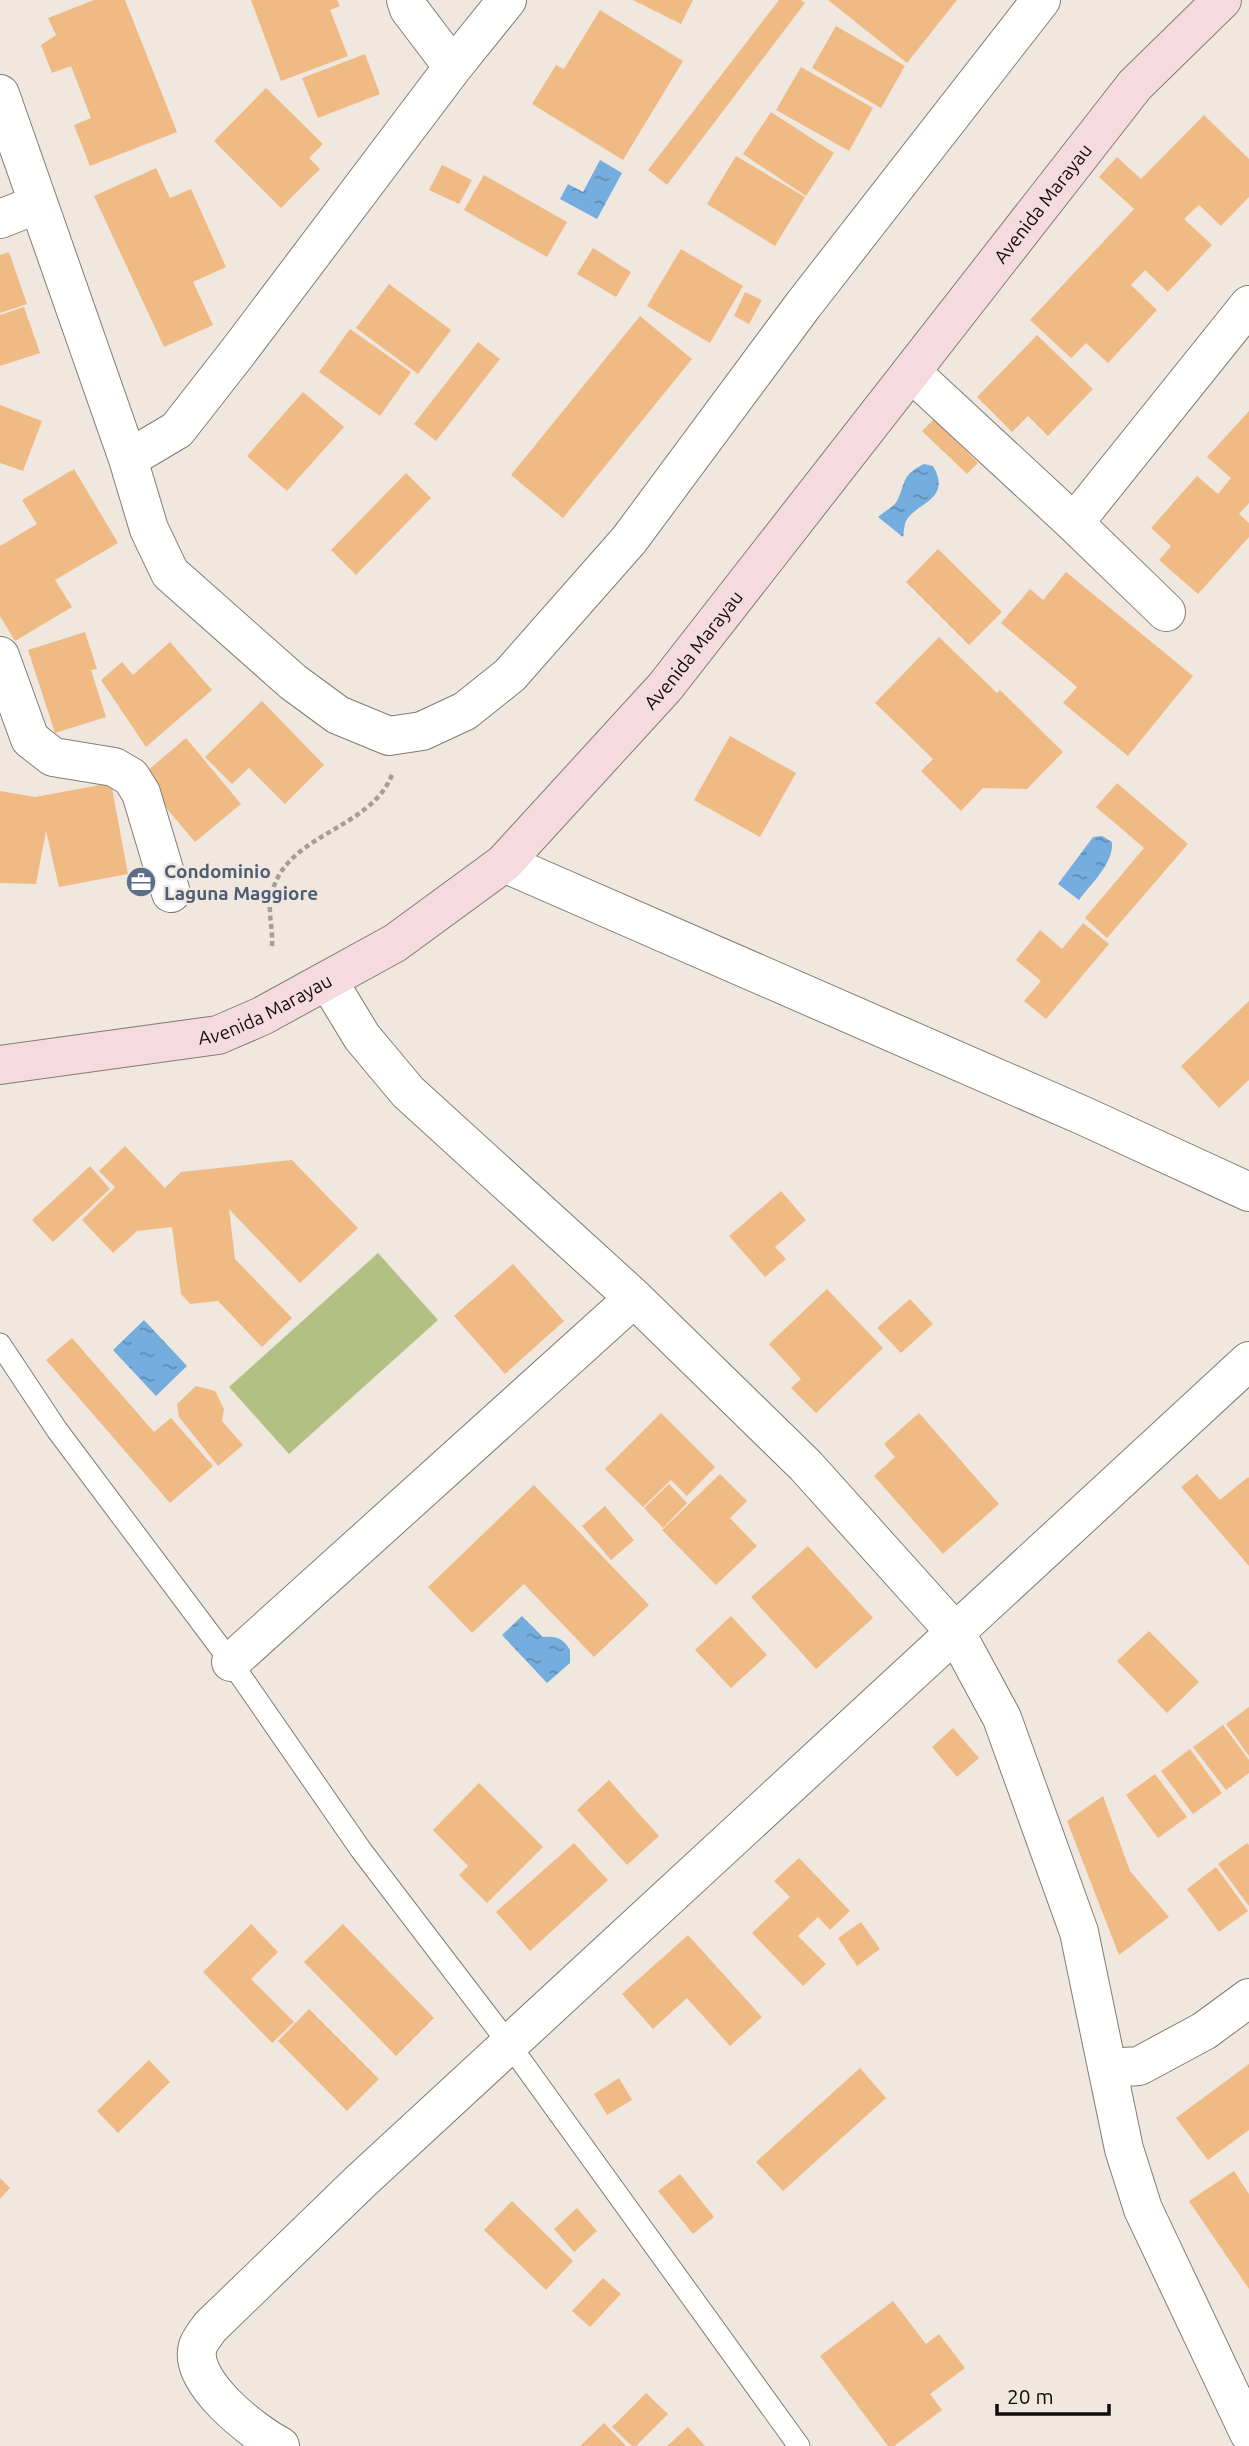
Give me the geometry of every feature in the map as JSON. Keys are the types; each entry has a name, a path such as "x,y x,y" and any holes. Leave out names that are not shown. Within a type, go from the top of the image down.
{"street":[{"path":"406,0 409,9 453,67"},
{"path":"128,459 177,430 507,0"},
{"path":"0,94 128,459 149,529 170,573 293,682 338,715 389,736 422,731 465,710 510,675 629,540 812,293 1041,0"},
{"name":"Avenida Marayau","path":"0,1065 218,1035 262,1016 395,943 504,863 666,687 820,485 1135,85 1222,0"},
{"path":"0,219 38,204"},
{"path":"1074,523 1249,306"},
{"path":"911,372 1166,612"},
{"path":"0,656 30,739 53,757 114,767 131,777 141,793 171,893"},
{"path":"504,863 1084,1115 1249,1192"},
{"path":"328,981 362,1037 408,1092 634,1298 806,1466 956,1633 1002,1718 1079,1932 1124,2149 1143,2209 1249,2433"},
{"path":"231,1662 634,1298"},
{"path":"279,2446 224,2407 201,2371 198,2347 210,2328 361,2181 1249,1361"},
{"path":"1108,2068 1139,2066 1205,2031 1249,1998"}],"lane":[{"path":"0,1344 57,1430 231,1662 361,1850 509,2044 799,2446"}],"path":[{"path":"272,946 274,930 270,901 288,860 377,800 390,780 398,756 389,736"}],"green space":[{"path":"378,1253 438,1320 289,1454 229,1387"}],"water":[{"path":"600,160 622,173 597,219 560,199 568,184 583,192"},
{"path":"924,464 933,466 938,477 936,494 906,521 903,537 878,517 897,501 911,472"},
{"path":"1102,836 1112,842 1112,850 1101,873 1079,900 1058,884 1093,837"},
{"path":"144,1320 187,1366 156,1396 113,1350"},
{"path":"522,1616 543,1637 559,1639 570,1650 570,1663 547,1683 502,1635"}],"building":[{"path":"94,0 125,0 177,132 90,166 74,125 91,118 71,66 52,73 41,45 56,35 48,18"},
{"path":"251,0 337,0 340,6 330,10 348,56 281,81"},
{"path":"633,0 693,0 681,24"},
{"path":"779,0 801,0 805,3 667,185 648,170"},
{"path":"828,0 957,0 907,63"},
{"path":"600,10 683,61 623,160 532,104 556,65 564,69"},
{"path":"836,26 905,66 881,108 812,68"},
{"path":"365,54 380,94 318,118 302,78"},
{"path":"801,67 873,108 849,151 776,110"},
{"path":"266,88 323,144 309,158 320,169 281,208 214,141"},
{"path":"771,112 834,153 806,196 743,154"},
{"path":"1204,115 1249,159 1249,197 1221,226 1199,205 1184,219 1212,245 1168,292 1145,270 1131,285 1157,310 1108,363 1086,343 1071,358 1030,320 1134,209 1099,177 1117,157 1141,179"},
{"path":"736,156 805,197 775,246 707,204"},
{"path":"442,165 472,180 459,204 429,190"},
{"path":"156,168 170,198 191,189 226,267 193,282 213,325 164,347 94,196"},
{"path":"484,175 567,222 547,257 464,210"},
{"path":"593,248 631,272 616,297 577,274"},
{"path":"681,249 743,286 710,343 647,306"},
{"path":"9,252 27,304 0,313 0,255"},
{"path":"389,284 451,330 418,374 356,328"},
{"path":"745,292 762,300 749,324 734,316"},
{"path":"24,307 40,353 0,366 0,315"},
{"path":"640,316 692,359 563,518 511,475"},
{"path":"350,329 411,372 380,416 319,372"},
{"path":"1037,335 1093,389 1048,436 1028,416 1012,432 977,397"},
{"path":"478,342 500,359 436,441 414,424"},
{"path":"303,392 344,427 287,491 247,456"},
{"path":"0,405 42,421 23,471 0,463"},
{"path":"1249,411 1249,503 1239,514 1249,523 1249,537 1198,594 1159,560 1171,546 1151,528 1197,476 1218,494 1231,478 1207,457"},
{"path":"934,419 978,463 967,474 922,431"},
{"path":"74,469 118,543 55,580 72,607 15,641 0,616 0,546 37,524 22,500"},
{"path":"406,473 431,498 356,575 331,550"},
{"path":"938,549 1002,612 969,645 906,582"},
{"path":"1066,572 1193,676 1128,756 1063,703 1077,687 1001,623 1030,589 1043,600"},
{"path":"85,632 97,669 91,670 106,717 55,733 28,650"},
{"path":"939,637 997,693 1000,690 1063,752 1027,789 983,788 961,811 921,771 933,759 875,703"},
{"path":"170,642 212,690 146,747 101,680 122,662 133,675"},
{"path":"262,701 324,765 285,804 249,768 232,784 205,757"},
{"path":"730,736 796,773 760,837 694,800"},
{"path":"186,738 241,804 195,842 140,777"},
{"path":"111,783 128,874 59,887 46,831 36,884 0,883 0,791 35,797"},
{"path":"1117,783 1188,844 1107,938 1085,918 1144,848 1096,807"},
{"path":"1083,923 1109,944 1046,1019 1024,1001 1041,981 1016,960 1040,930 1062,949"},
{"path":"1249,1001 1249,1080 1219,1108 1181,1066"},
{"path":"125,1146 165,1188 181,1172 292,1160 358,1228 300,1283 229,1209 235,1259 292,1318 262,1347 218,1301 190,1304 181,1294 172,1227 137,1231 113,1253 82,1220 115,1187 99,1171"},
{"path":"90,1166 110,1189 53,1242 32,1220"},
{"path":"781,1191 806,1220 775,1247 786,1259 765,1277 729,1236"},
{"path":"513,1264 564,1321 505,1374 454,1316"},
{"path":"827,1289 883,1348 816,1413 791,1388 801,1379 769,1344"},
{"path":"910,1299 933,1324 901,1353 877,1328"},
{"path":"72,1338 154,1432 171,1418 213,1466 170,1503 46,1360"},
{"path":"196,1386 215,1391 224,1409 222,1421 243,1445 218,1466 179,1417 177,1404"},
{"path":"661,1413 715,1467 687,1496 671,1480 643,1507 605,1469"},
{"path":"919,1413 999,1504 943,1554 874,1476 895,1457 884,1444"},
{"path":"720,1474 747,1501 730,1518 757,1546 716,1585 662,1530"},
{"path":"1197,1474 1220,1500 1249,1478 1249,1566 1181,1487"},
{"path":"669,1484 687,1503 663,1528 644,1508"},
{"path":"534,1485 649,1605 594,1657 524,1584 472,1633 428,1587"},
{"path":"605,1506 634,1540 611,1560 582,1526"},
{"path":"808,1546 873,1618 816,1669 751,1597"},
{"path":"731,1616 767,1655 731,1688 695,1650"},
{"path":"1149,1631 1199,1682 1167,1713 1117,1661"},
{"path":"1249,1707 1249,1756 1226,1724"},
{"path":"1223,1725 1249,1760 1249,1773 1226,1790 1193,1747"},
{"path":"953,1728 979,1758 957,1777 932,1747"},
{"path":"1190,1749 1222,1793 1193,1814 1161,1771"},
{"path":"1155,1774 1187,1817 1158,1838 1126,1795"},
{"path":"609,1780 659,1836 627,1865 577,1810"},
{"path":"479,1783 543,1847 487,1903 459,1875 468,1866 433,1830"},
{"path":"1103,1796 1130,1871 1169,1917 1119,1955 1067,1821"},
{"path":"574,1843 608,1880 530,1951 496,1912"},
{"path":"1247,1843 1249,1845 1249,1906 1218,1864"},
{"path":"799,1858 850,1911 830,1930 818,1917 798,1936 826,1964 803,1986 752,1933 790,1897 774,1881"},
{"path":"1216,1867 1248,1911 1219,1932 1187,1889"},
{"path":"861,1922 880,1949 857,1966 838,1938"},
{"path":"251,1924 278,1952 251,1979 294,2022 272,2043 203,1972"},
{"path":"343,1924 434,2018 396,2056 304,1962"},
{"path":"688,1935 762,2017 730,2046 687,1998 653,2029 622,1994"},
{"path":"309,2009 379,2079 347,2111 278,2041"},
{"path":"149,2060 170,2082 118,2133 97,2111"},
{"path":"1249,2064 1249,2130 1208,2160 1176,2118"},
{"path":"860,2068 886,2098 783,2191 756,2162"},
{"path":"619,2078 632,2100 607,2115 594,2094"},
{"path":"1234,2171 1249,2194 1249,2289 1189,2201"},
{"path":"680,2174 714,2217 693,2234 658,2191"},
{"path":"0,2178 10,2188 0,2199"},
{"path":"512,2201 573,2261 546,2290 484,2230"},
{"path":"577,2208 597,2231 574,2252 554,2229"},
{"path":"603,2278 621,2294 590,2327 572,2311"},
{"path":"893,2301 926,2344 939,2334 965,2368 930,2394 942,2410 894,2446 888,2446 820,2356"},
{"path":"646,2393 668,2414 636,2446 632,2446 612,2427"},
{"path":"604,2423 626,2446 580,2446"},
{"path":"688,2427 705,2446 667,2446"}],"place":[{"name":"Condominio Laguna Maggiore","path":"141,882"}]}
